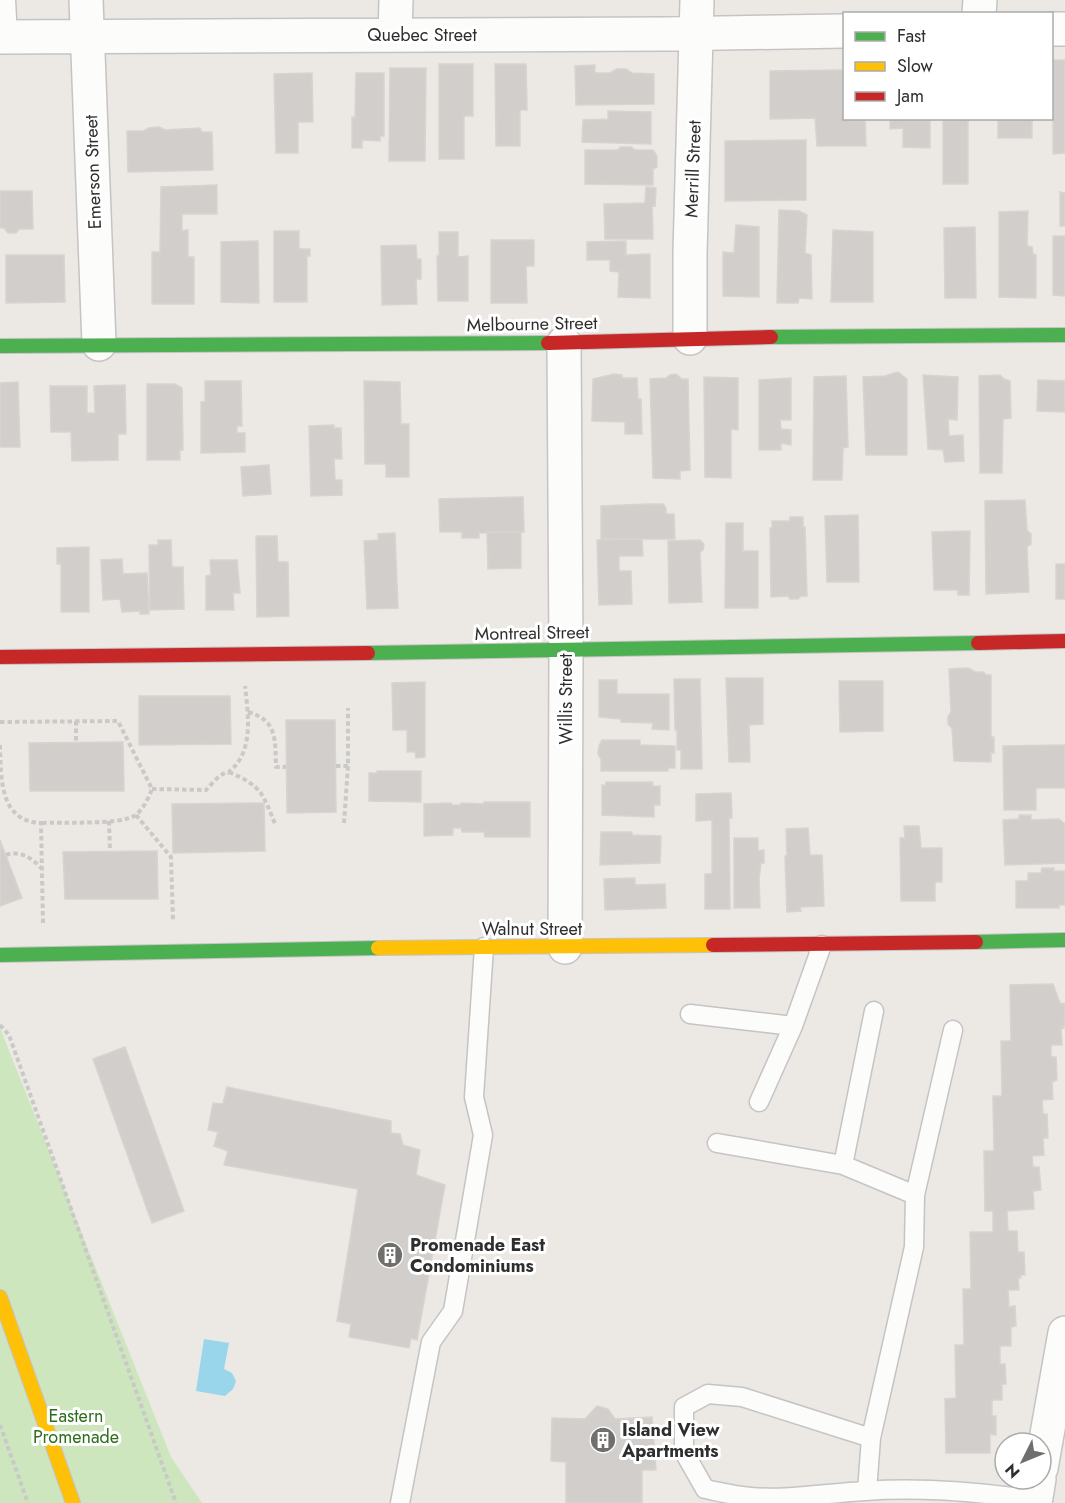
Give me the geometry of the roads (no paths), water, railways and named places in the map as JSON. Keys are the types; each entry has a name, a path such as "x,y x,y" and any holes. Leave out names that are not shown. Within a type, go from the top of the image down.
{"street":[{"name":"Emerson Street","path":"86,0 99,344"},
{"path":"395,35 396,0"},
{"name":"Merrill Street","path":"690,338 697,0"},
{"name":"Quebec Street","path":"4,37 843,31"},
{"name":"Melbourne Street","path":"0,346 564,343 690,338 1065,335"},
{"name":"Willis Street","path":"564,343 565,947"},
{"name":"Montreal Street","path":"0,657 1065,641"},
{"name":"Walnut Street","path":"0,955 1065,940"},
{"path":"0,1297 72,1503"},
{"path":"1048,1431 1065,1333"}],"lane":[{"path":"4,37 6,0"},
{"path":"759,1102 793,1026 822,945"},
{"path":"400,1503 431,1342 453,1311 483,1135 474,1097 484,947"},
{"path":"843,1165 874,1011"},
{"path":"690,1014 793,1026"},
{"path":"867,1491 871,1438 914,1247 915,1194 953,1030"},
{"path":"717,1143 843,1165 915,1194"},
{"path":"871,1438 741,1397 708,1394 684,1407 684,1452 705,1489 750,1497 830,1495 867,1491 1036,1494"}],"water":[{"path":"204,1339 229,1343 224,1369 232,1373 236,1381 233,1389 225,1396 196,1391"}],"place":[{"name":"Promenade East Condominiums","path":"390,1255"},
{"name":"Island View Apartments","path":"603,1440"}],"park label":[{"name":"Eastern Promenade","path":"76,1426"}]}
